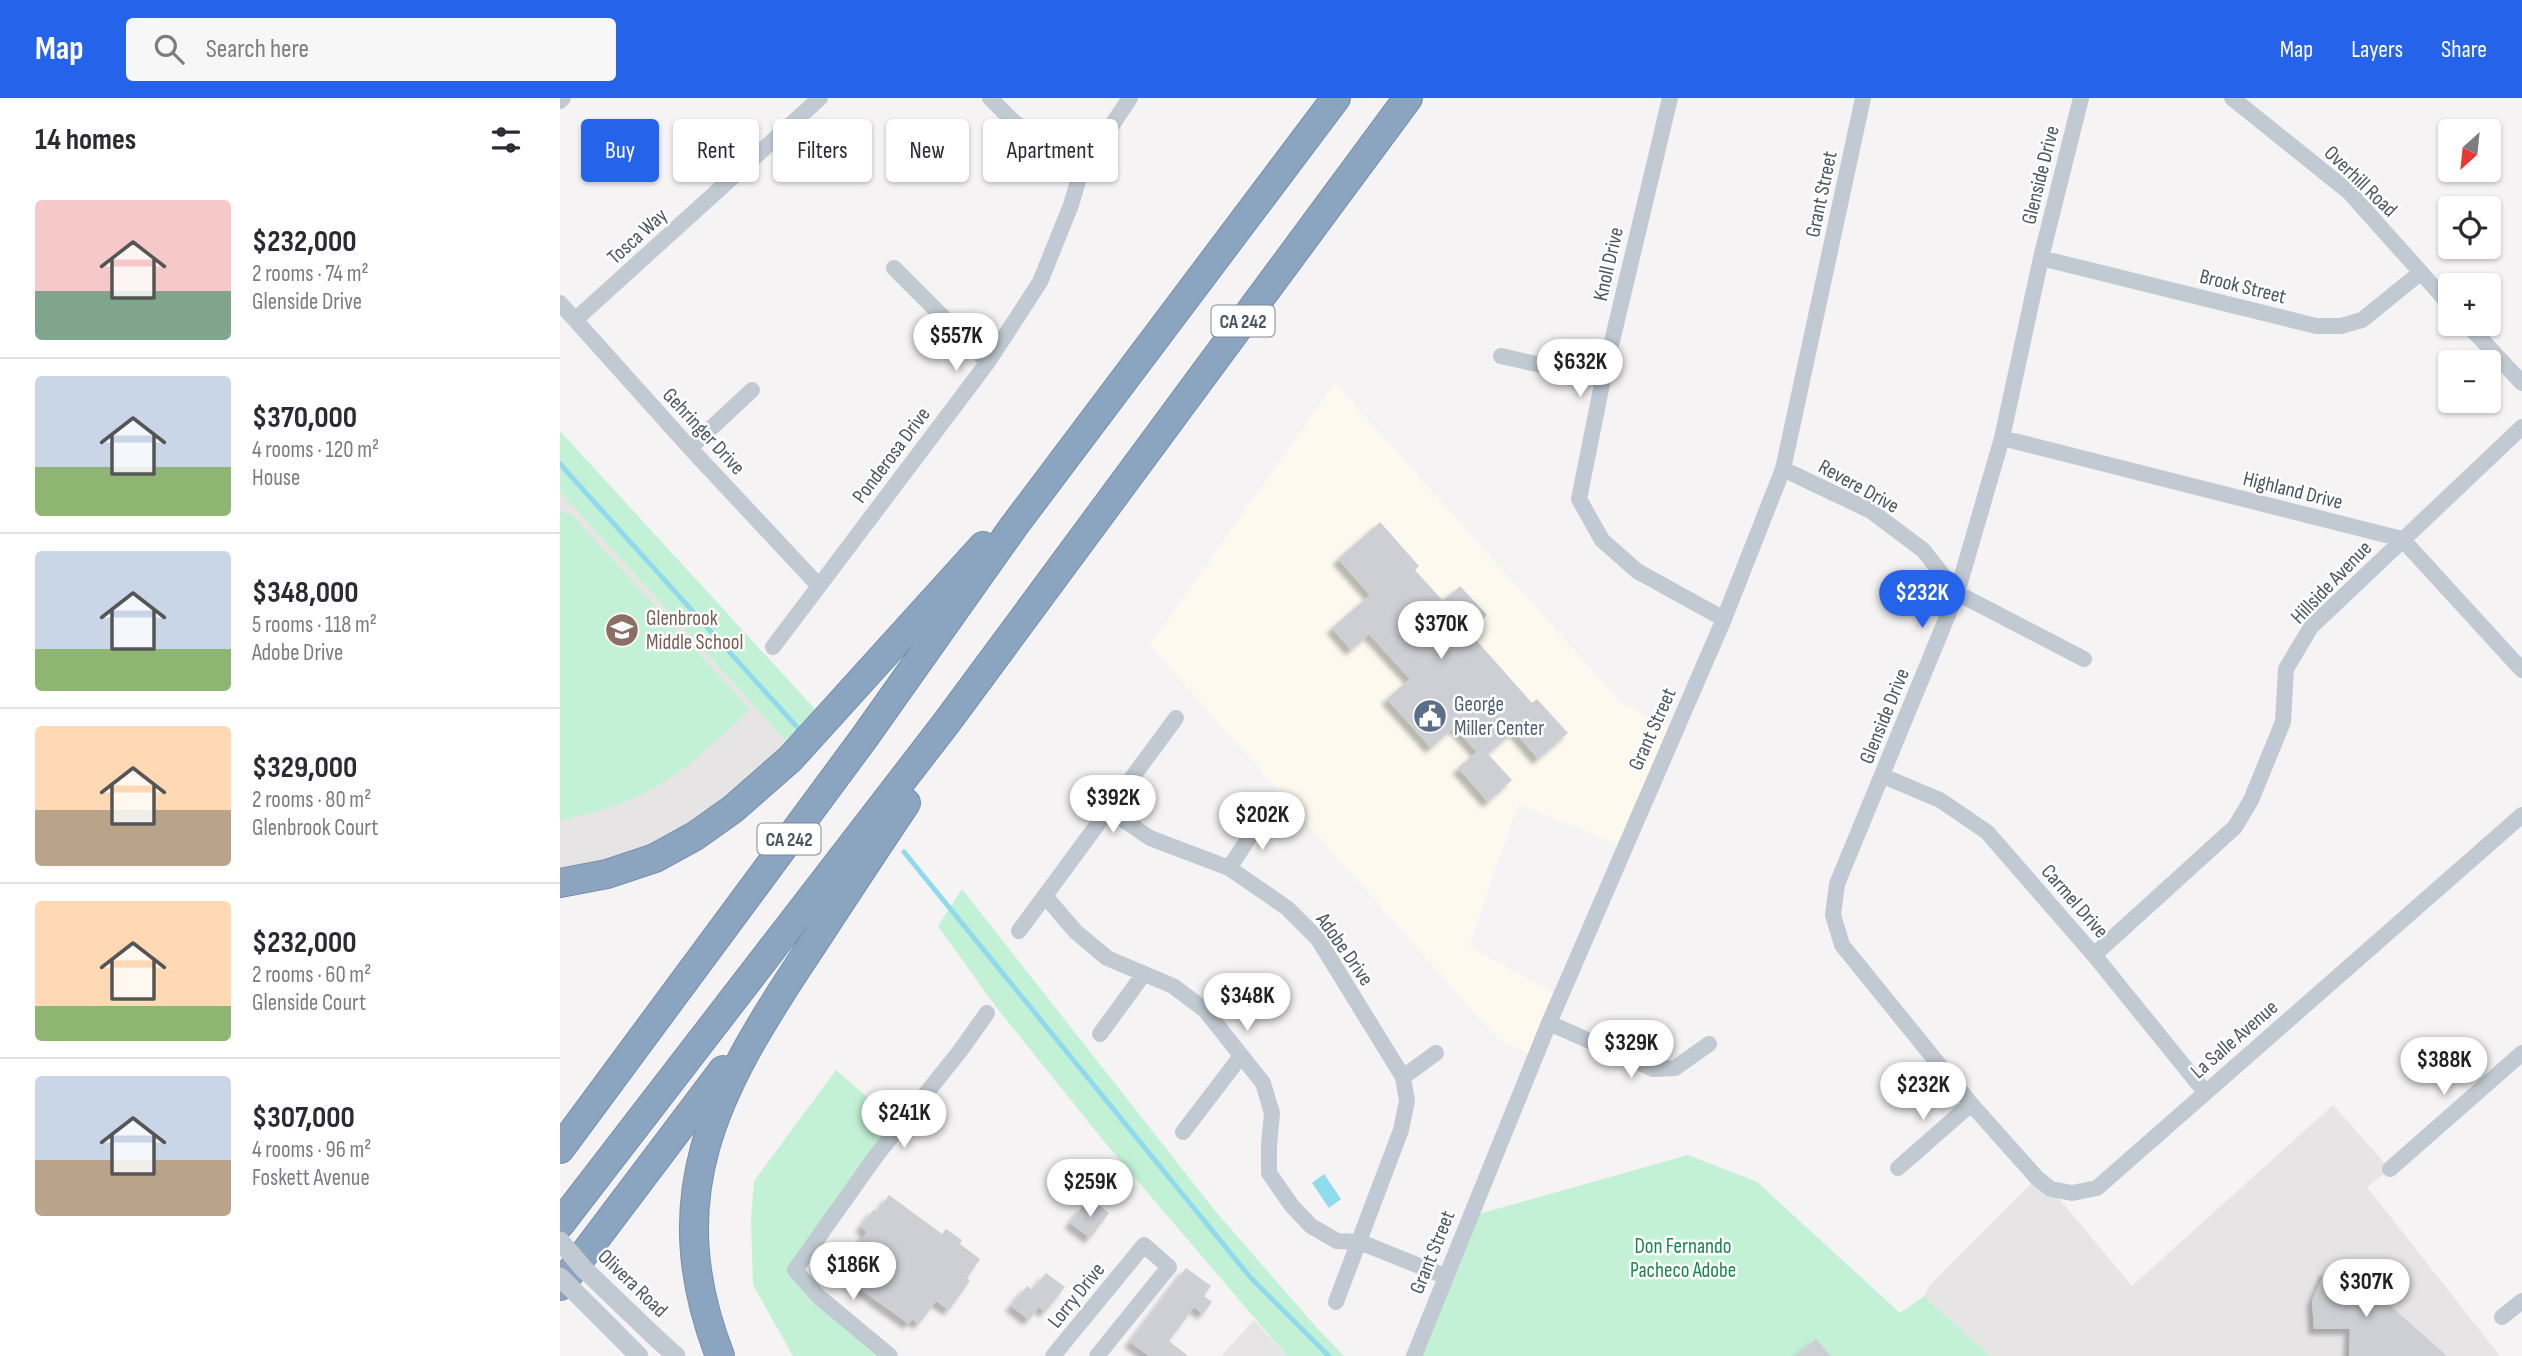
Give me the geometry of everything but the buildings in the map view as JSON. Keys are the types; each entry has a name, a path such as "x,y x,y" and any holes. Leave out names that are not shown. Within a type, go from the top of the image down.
{"highway":[{"name":"CA 242","path":"560,1149 864,738 1014,526 1336,98"},
{"name":"CA 242","path":"560,1224 947,722 1408,98"},
{"path":"560,883 607,874 655,858 695,836 733,809 790,759 979,549 1014,526"},
{"path":"720,1356 707,1319 693,1224 706,1140 722,1097 740,1061 780,993 925,775 947,722"},
{"path":"560,1286 780,993"}],"street":[{"name":"Tosca Way","path":"575,320 820,98"},
{"path":"990,98 1011,119"},
{"name":"Ponderosa Drive","path":"1116,119 1130,98"},
{"name":"Knoll Drive","path":"1670,98 1602,379 1579,499 1602,540 1637,570 1724,619"},
{"name":"Grant Street","path":"1413,1356 1549,1023 1662,756 1724,619 1783,468 1863,98"},
{"name":"Glenside Drive","path":"1971,1104 1842,945 1833,915 1837,884 1957,593 2002,438 2041,258 2081,98"},
{"name":"Overhill Road","path":"2232,98 2349,192 2438,292"},
{"name":"Ponderosa Drive","path":"773,648 988,362 1040,282 1078,182"},
{"name":"Brook Street","path":"2041,258 2316,326 2341,326 2362,320 2420,273"},
{"path":"894,268 988,362"},
{"name":"Gehringer Drive","path":"560,303 818,585"},
{"path":"2478,336 2522,383"},
{"path":"1501,356 1602,379"},
{"path":"690,448 752,390"},
{"name":"Hillside Avenue","path":"2094,955 2235,827 2251,800 2283,722 2286,669 2311,627 2522,427"},
{"name":"Highland Drive","path":"2002,438 2402,539"},
{"name":"Revere Drive","path":"1783,468 1871,511 1923,551 1957,593 2084,659"},
{"path":"2402,539 2522,670"},
{"path":"1019,930 1176,718"},
{"name":"Carmel Drive","path":"1883,776 1940,800 1987,832 2094,955 2205,1092"},
{"name":"Adobe Drive","path":"1109,810 1150,838 1229,869 1287,908 1318,939 1403,1077 1407,1101 1401,1130 1336,1301"},
{"path":"1229,869 1264,815"},
{"name":"La Salle Avenue","path":"1971,1104 2037,1178 2051,1189 2072,1193 2097,1188 2522,815"},
{"path":"1045,896 1076,932 1107,958 1173,986 1205,1010 1263,1083 1272,1113 1269,1173 1292,1206 1311,1226 1338,1241 1360,1241 1444,1276"},
{"path":"1100,1034 1143,975"},
{"path":"890,1356 819,1297 795,1270 876,1156 987,1013"},
{"path":"1549,1023 1653,1069 1675,1068 1709,1044"},
{"path":"1403,1077 1436,1053"},
{"path":"2390,1169 2522,1053"},
{"path":"1183,1132 1241,1056"},
{"path":"1898,1168 1971,1104"},
{"name":"Olivera Road","path":"560,1241 584,1269 676,1356"},
{"name":"Lorry Drive","path":"1054,1356 1144,1245 1169,1266 1097,1356"},
{"path":"560,1277 639,1356"},
{"path":"2502,1317 2522,1301"}],"shaded area":[{"name":"George Miller Center","path":"1335,383 1621,703 1674,730 1625,847 1518,804 1469,946 1560,997 1535,1057 1497,1038 1150,645"},
{"name":"Glenbrook Middle School","path":"560,492 796,752 695,836 560,883"},
{"path":"2333,1105 2390,1169 2367,1187 2500,1356 1990,1356 1924,1296 1930,1285 2037,1178 2051,1189 2132,1286"},
{"path":"1254,1320 1287,1356 1221,1356"}],"green space":[{"path":"560,431 825,720 796,752 560,492"},
{"name":"Glenbrook Middle School","path":"560,511 572,515 750,710 697,757 654,788 619,804 560,821"},
{"path":"962,889 1216,1212 1344,1356 1287,1356 1107,1145 996,1007 938,926"},
{"path":"836,1070 900,1126 795,1270 890,1356 793,1356 753,1285 751,1219 754,1181"},
{"name":"Don Fernando Pacheco Adobe","path":"1688,1155 1757,1182 1900,1313 1924,1296 1990,1356 1414,1356 1468,1217"}],"water":[{"path":"1324,1174 1341,1199 1329,1208 1312,1183"}],"waterway":[{"path":"560,464 797,727"},
{"path":"904,852 1250,1277 1329,1356"}],"place":[{"name":"Glenbrook Middle School","path":"622,630"},
{"name":"George Miller Center","path":"1430,716"}]}
